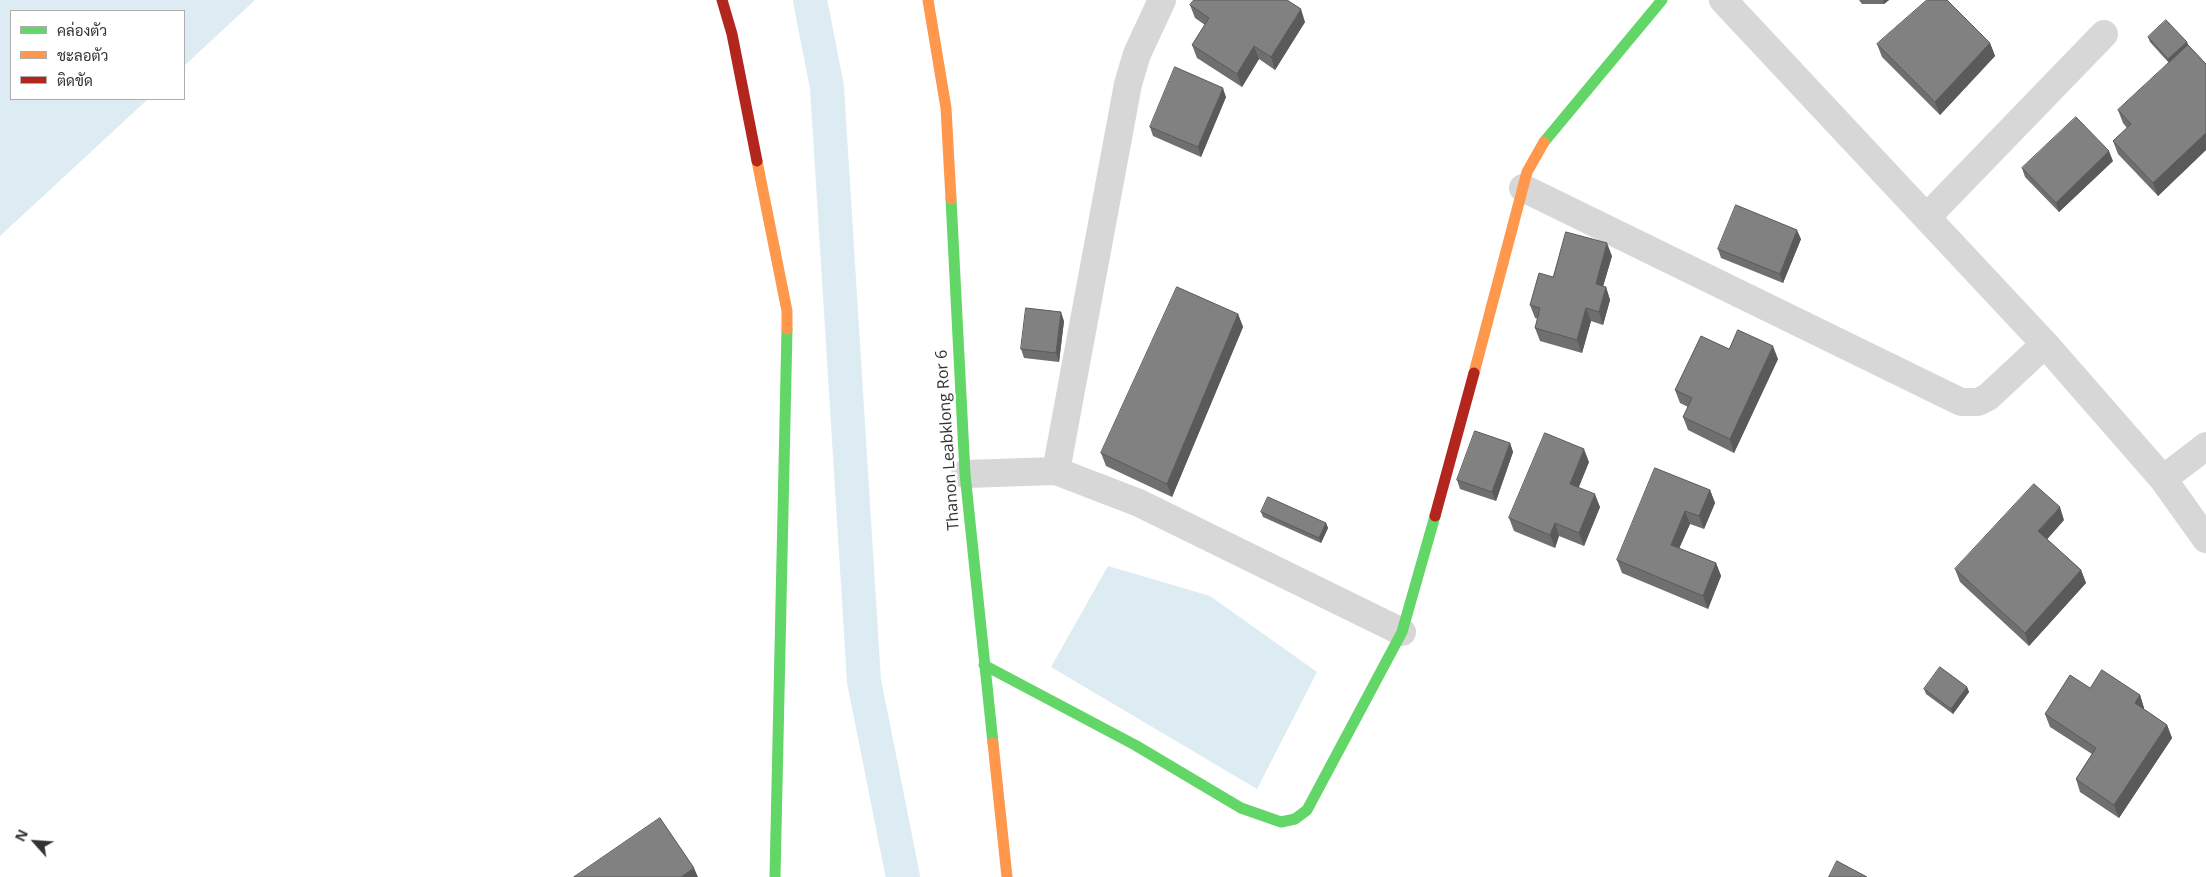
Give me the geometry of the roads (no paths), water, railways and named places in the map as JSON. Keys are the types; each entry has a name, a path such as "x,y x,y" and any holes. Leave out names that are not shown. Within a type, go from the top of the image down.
{"street":[{"path":"722,0 732,34 787,311 776,877"},
{"name":"Thanon Leabklong Ror 6","path":"928,0 946,108 965,474 1007,877"},
{"path":"1056,471 1128,84 1137,54 1162,0"},
{"path":"984,665 1134,745 1241,808 1280,822 1295,819 1307,810 1402,632 1468,397 1522,188 1534,158 1545,140 1662,0"},
{"path":"1723,0 2045,344 2163,479 2206,539"},
{"path":"1927,217 2104,34"},
{"path":"1522,188 1961,402 1978,402 1988,397 2045,344"},
{"path":"2163,479 2206,446"},
{"path":"965,474 1056,471 1139,504 1402,632"}],"waterway":[{"path":"810,0 827,87 864,681 903,877"}]}
